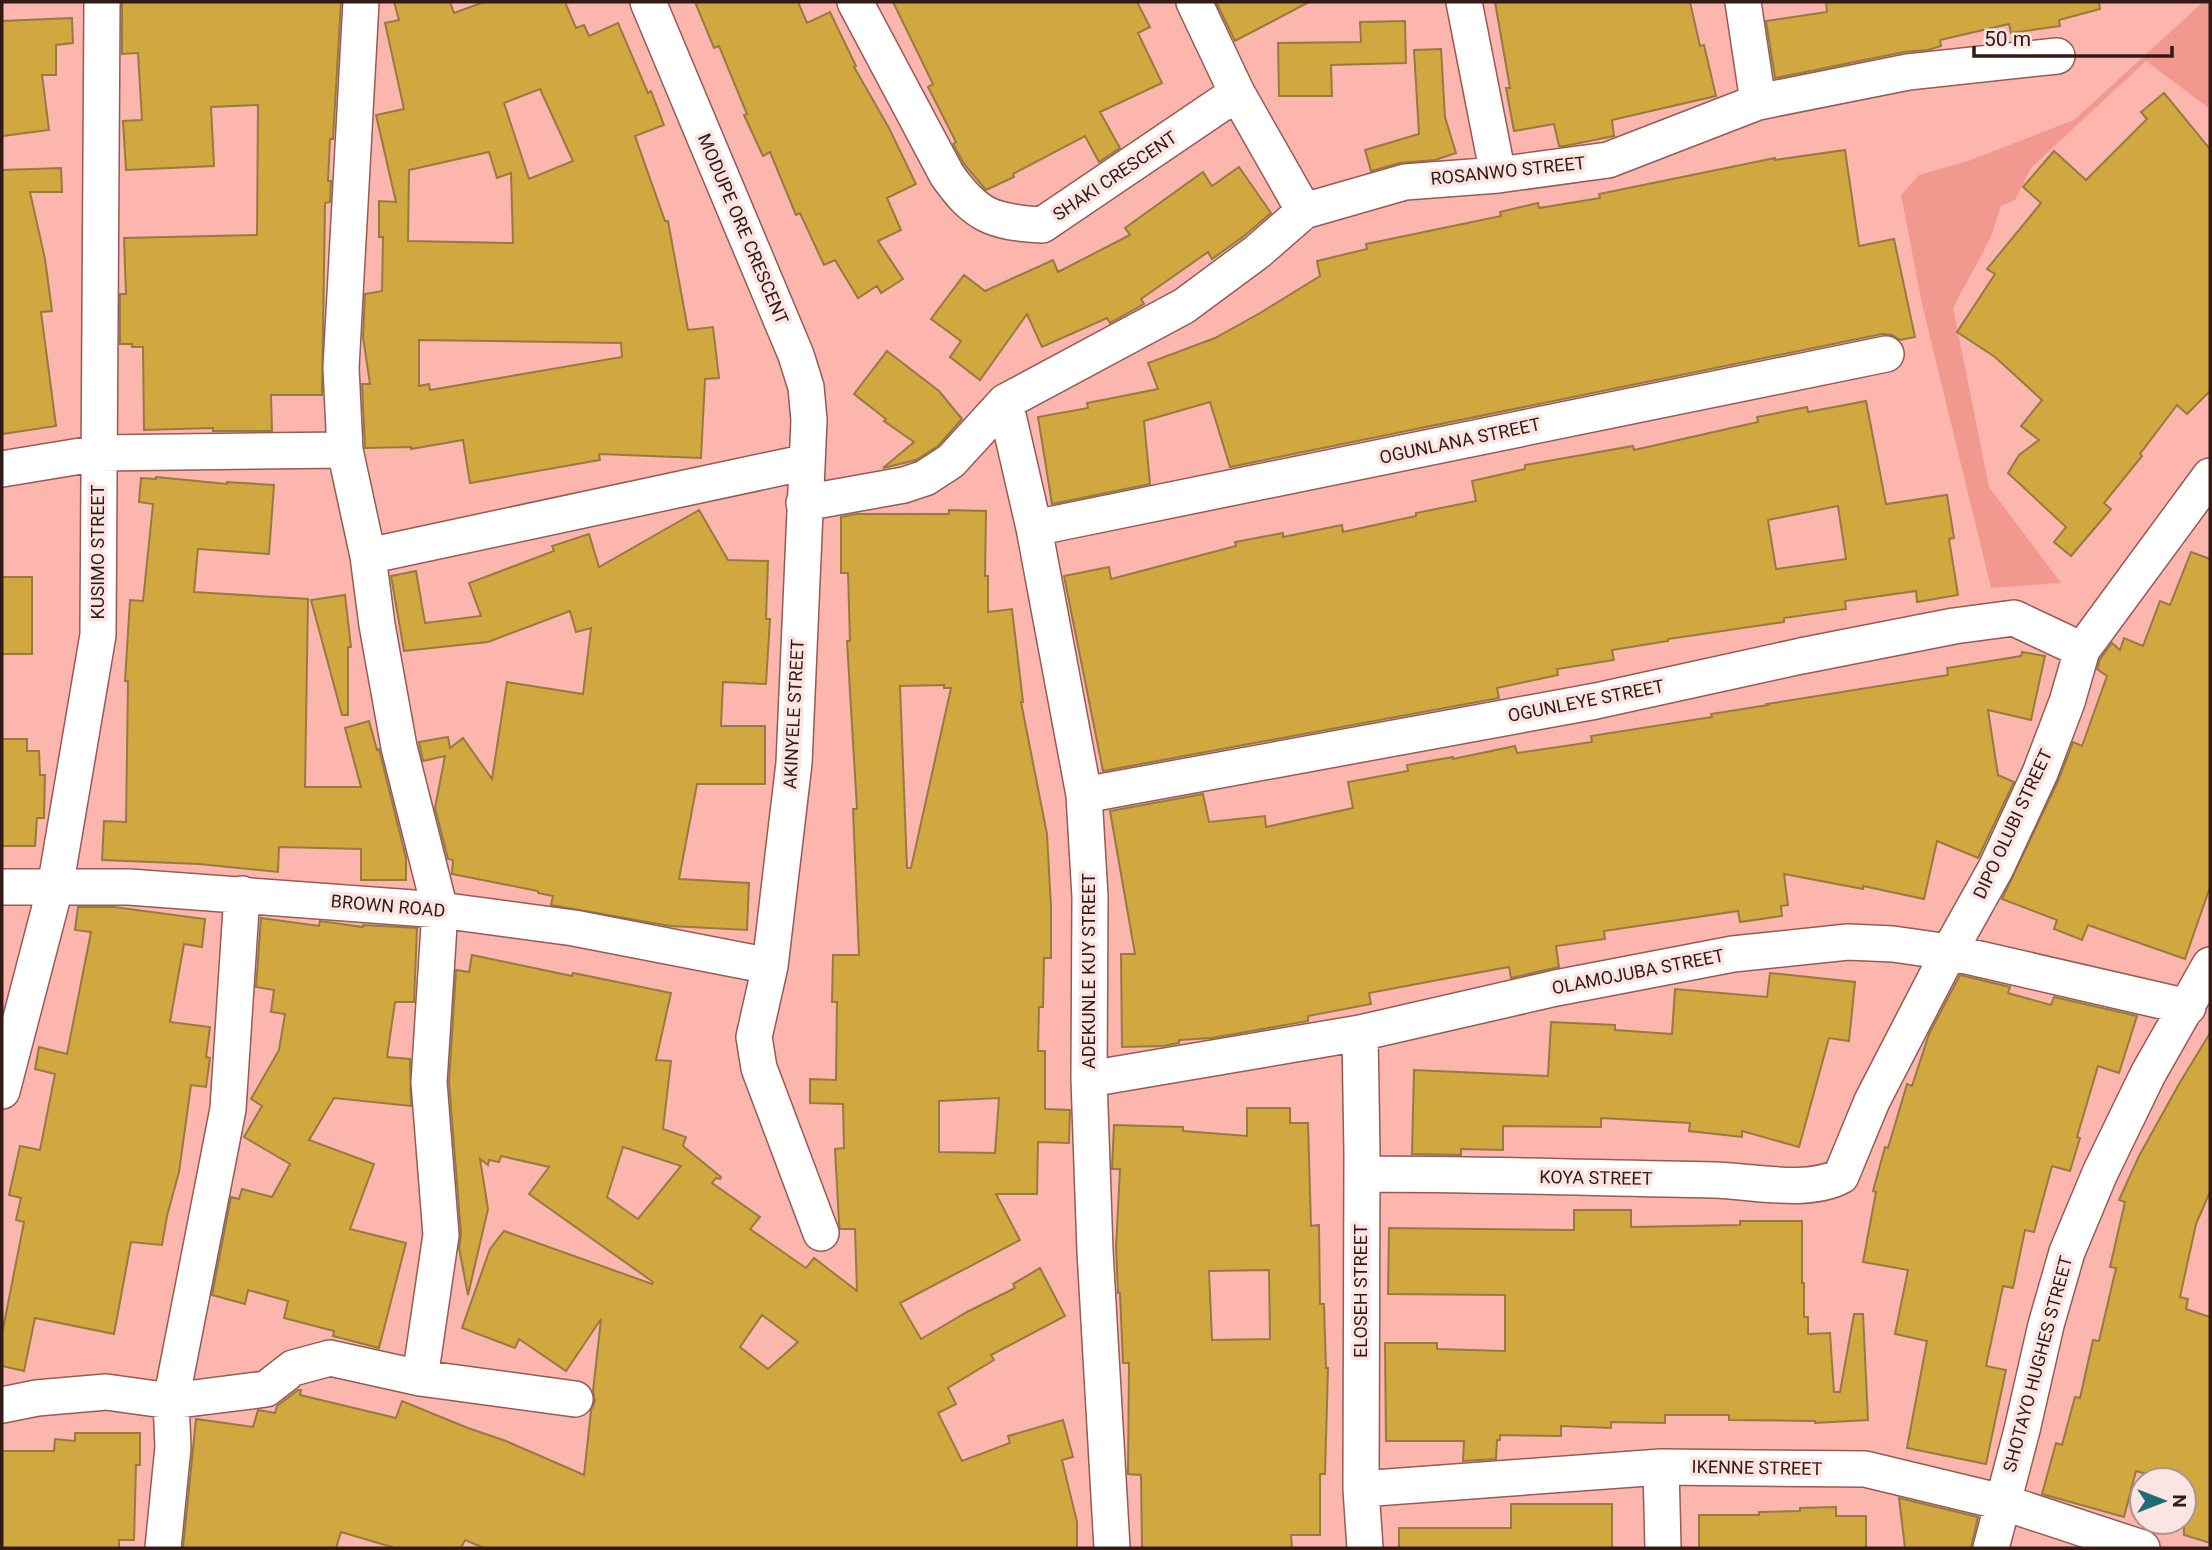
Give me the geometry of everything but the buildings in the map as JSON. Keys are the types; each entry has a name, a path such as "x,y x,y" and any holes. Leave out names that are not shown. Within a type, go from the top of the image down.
{"street":[{"name":"KUSIMO STREET","path":"2,1091 55,888 98,635 102,2"},
{"path":"361,2 341,368 345,450 368,556 377,625 399,747 440,910 429,1082 441,1236 420,1378"},
{"name":"MODUPE ORE CRESCENT","path":"648,2 796,355 806,387 809,420 807,462"},
{"name":"SHAKI CRESCENT","path":"855,2 947,175 964,199 981,213 1014,223 1042,225 1237,93"},
{"path":"1194,2 1237,93 1304,211"},
{"path":"1464,2 1498,175"},
{"path":"1750,5 1758,102"},
{"name":"ROSANWO STREET","path":"804,503 904,485 925,478 951,461 1005,402 1184,306 1257,252 1304,211 1405,182 1498,175 1608,160 1758,102 1908,72 2057,56"},
{"name":"OGUNLANA STREET","path":"1034,528 1886,354"},
{"name":"ADEKUNLE KUY STREET","path":"1005,402 1034,528 1084,795 1090,897 1089,1079 1095,1251 1112,1548"},
{"path":"2,469 99,453 345,450"},
{"path":"368,556 807,462"},
{"name":"AKINYELE STREET","path":"807,462 794,763 770,966 754,1037 759,1068 821,1233"},
{"name":"DIPO OLUBI STREET","path":"1830,1182 1841,1176 1872,1101 1996,868 2040,773 2067,702 2082,650 2210,476"},
{"name":"OGUNLEYE STREET","path":"1084,795 1596,701 1954,626 2014,618 2082,650"},
{"name":"BROWN ROAD","path":"2,887 129,887 440,910 574,928 770,966"},
{"path":"163,1548 173,1447 172,1401 228,1109 242,894"},
{"name":"OLAMOJUBA STREET","path":"1089,1079 1360,1033 1556,988 1732,954 1848,942 1893,944 1949,952 2188,1007"},
{"name":"SHOTAYO HUGHES STREET","path":"1991,1548 2046,1325 2067,1252 2100,1173 2148,1074 2210,965"},
{"name":"ELOSEH STREET","path":"1360,1033 1361,1489 1365,1548"},
{"name":"KOYA STREET","path":"1362,1174 1804,1185 1830,1182"},
{"path":"2,1405 37,1398 106,1392 172,1401 266,1389 293,1368 330,1357 420,1378 575,1399"},
{"path":"1661,1467 1663,1548"},
{"name":"IKENNE STREET","path":"1361,1489 1661,1467 1865,1469 2001,1502 2142,1548"}],"shaded area":[{"path":"2203,2 2210,2 2210,109 2146,61 2031,168 2015,200 2001,206 1991,237 1953,308 1989,487 2061,583 1991,588 1922,304 1901,195 1919,175 1968,161 2074,120"}]}
